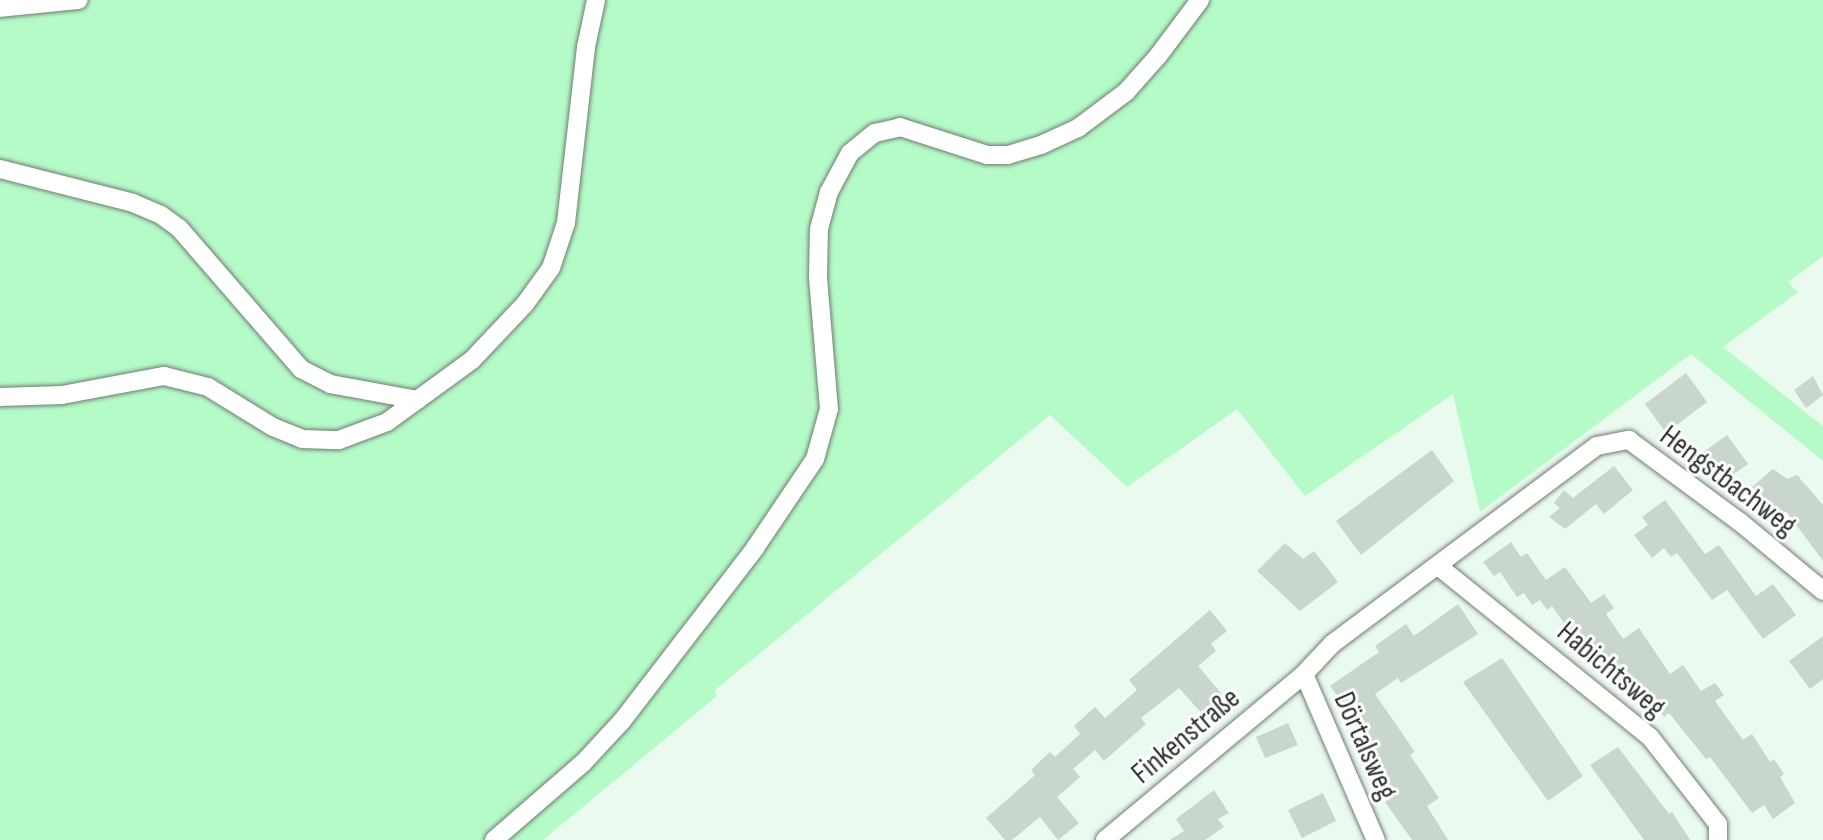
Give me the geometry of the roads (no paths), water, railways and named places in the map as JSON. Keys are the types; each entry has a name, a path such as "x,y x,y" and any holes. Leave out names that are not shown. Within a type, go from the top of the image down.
{"street":[{"path":"0,8 79,0"},
{"path":"0,397 62,395 137,378 174,377 225,396 281,431 323,441 371,430 418,400 472,360 509,322 536,290 556,257 566,223 586,47 596,0"},
{"path":"494,840 584,762 622,721 755,548 815,459 824,436 830,400 818,277 819,229 829,192 850,153 868,138 892,127 917,130 987,155 1019,153 1052,140 1091,119 1134,84 1200,0"},
{"path":"0,169 133,203 161,215 179,228 301,369 330,384 418,400"},
{"name":"Hengstbachweg","path":"1438,566 1597,446 1629,440 1740,522 1823,591"},
{"path":"1304,674 1332,644 1438,566"},
{"name":"Habichtsweg","path":"1438,566 1650,737 1718,824 1718,840"},
{"name":"Finkenstraße","path":"1105,840 1304,674"},
{"name":"Dörtalsweg","path":"1304,674 1376,840"}]}
